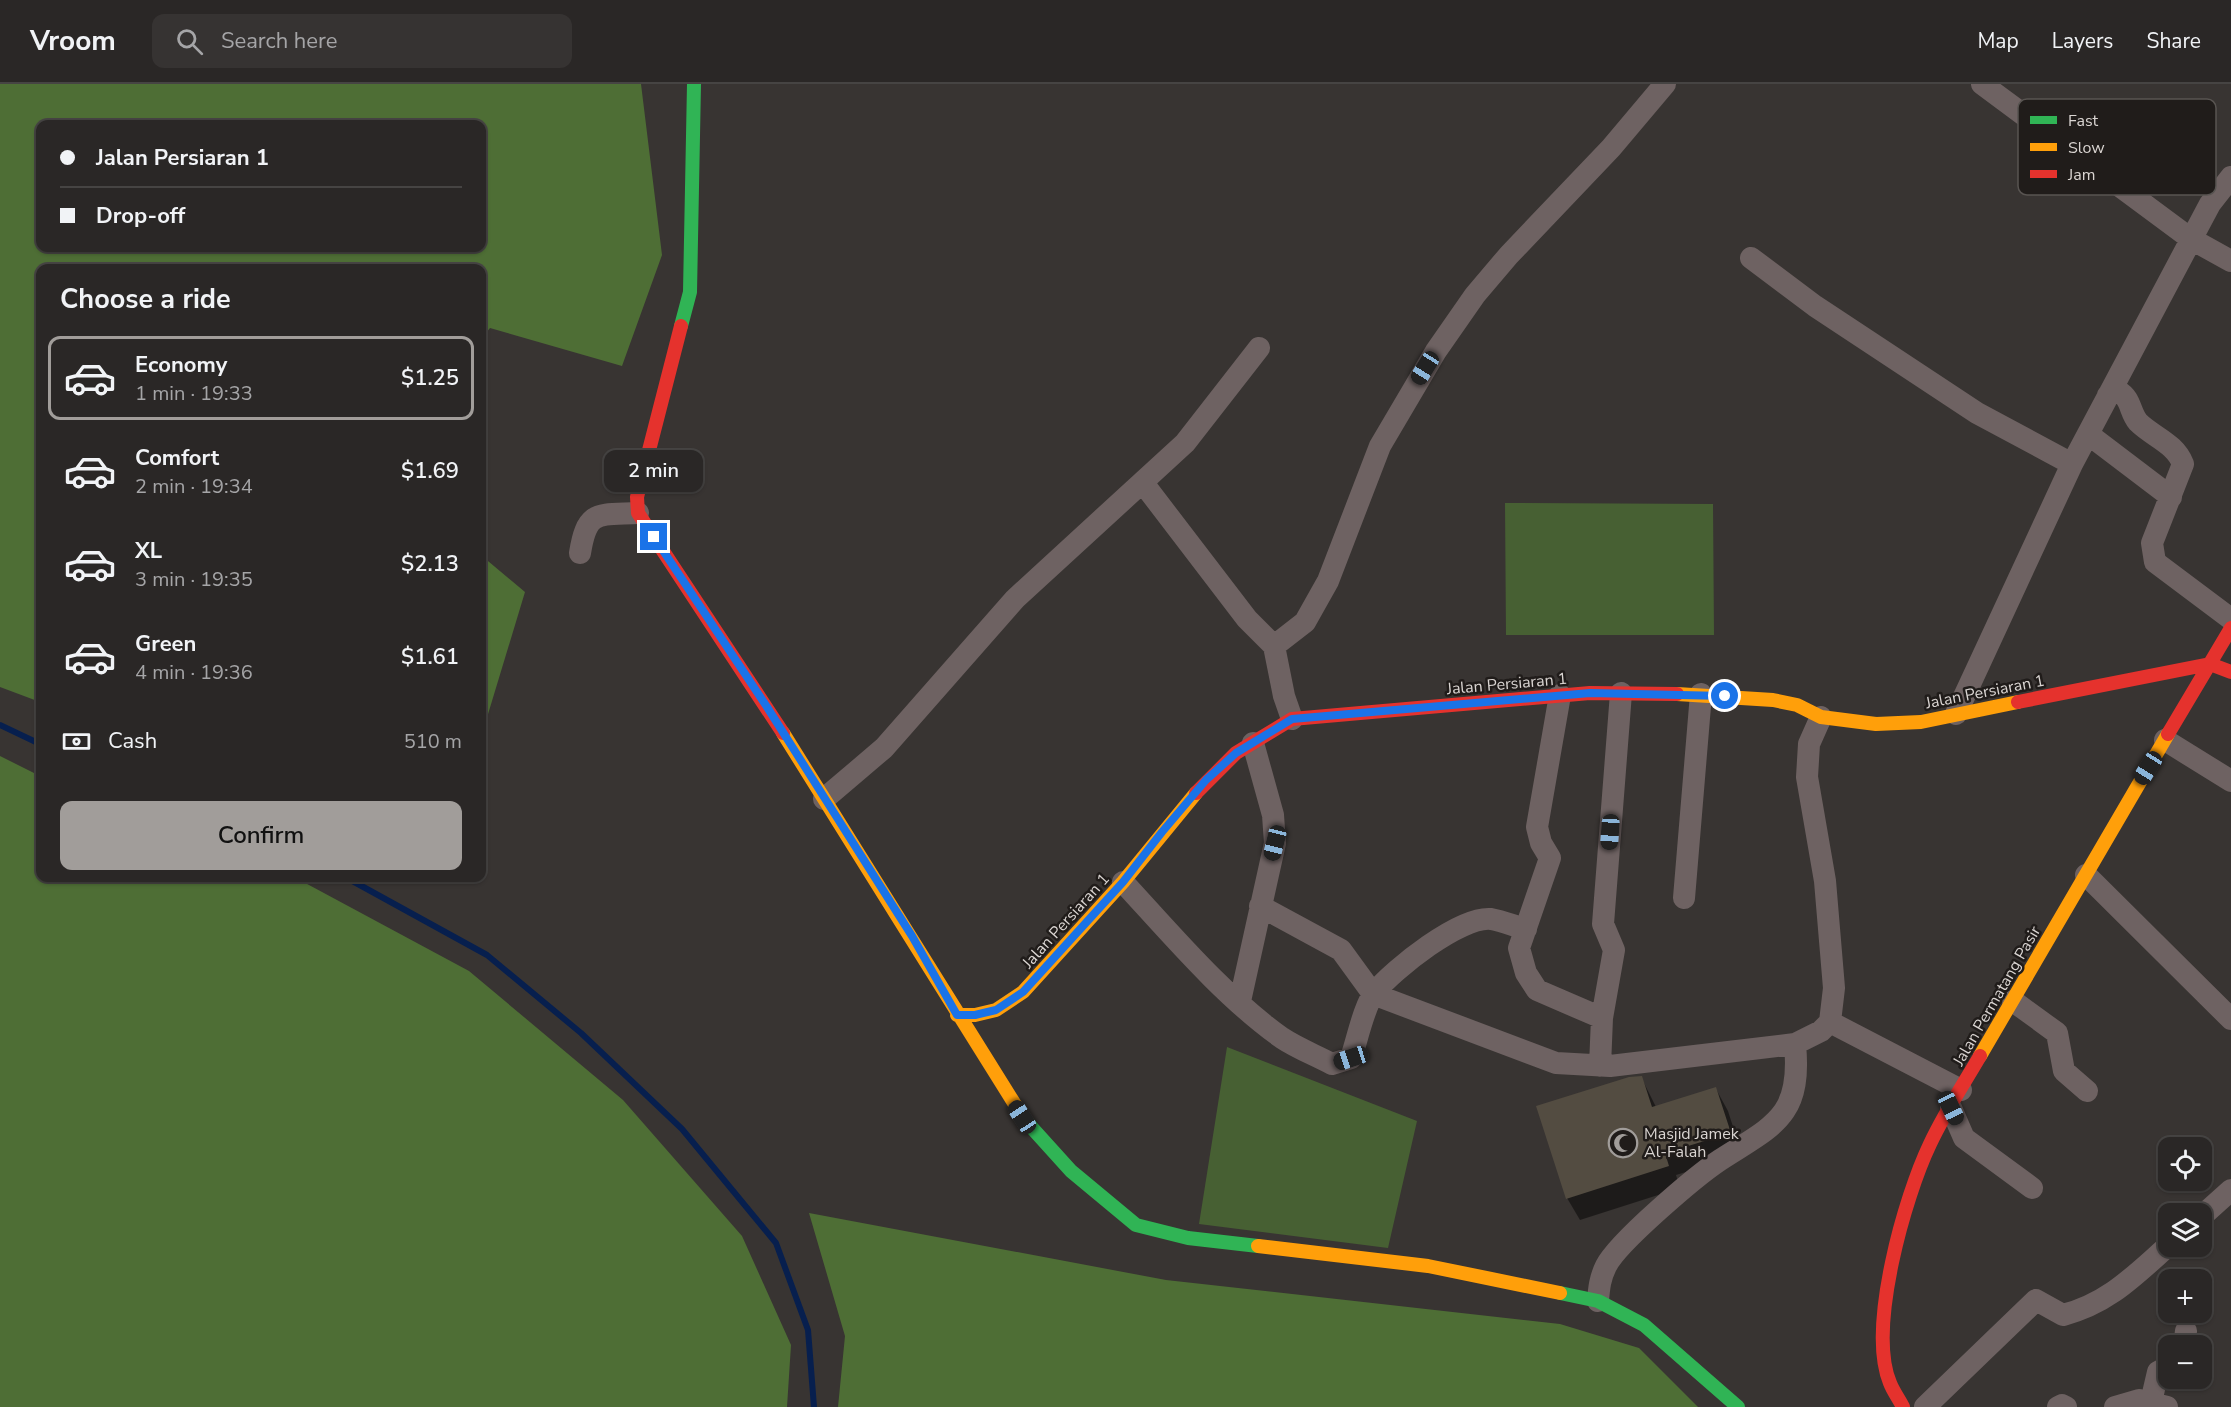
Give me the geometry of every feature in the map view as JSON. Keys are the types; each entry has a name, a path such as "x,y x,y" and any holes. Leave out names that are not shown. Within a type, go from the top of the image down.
{"street":[{"path":"694,84 690,292 637,497 638,513 767,707 912,936 957,1015 1022,1117 1071,1171 1136,1225 1188,1238 1428,1266 1598,1301 1644,1325 1738,1407"},
{"path":"1274,646 1305,622 1328,581 1380,446 1436,351 1475,295 1509,255 1611,148 1665,84"},
{"path":"1982,84 2018,111"},
{"path":"1956,714 2072,464 2210,204 2231,177"},
{"path":"2132,195 2191,239 2231,261"},
{"path":"1751,258 1815,306 1977,413 2072,464"},
{"path":"824,799 884,748 1015,599 1185,443 1259,348"},
{"path":"2108,395 2118,391 2128,397 2137,421 2179,454 2183,464 2152,543 2155,562 2231,619"},
{"path":"2088,434 2171,497"},
{"path":"1143,483 1247,619 1274,646 1284,696 1292,719"},
{"path":"580,553 587,523 595,517 638,513"},
{"name":"Jalan Permatang Pasir","path":"1903,1407 1889,1382 1884,1352 1884,1310 1906,1202 1930,1143 2231,628"},
{"path":"2210,664 2231,672"},
{"name":"Jalan Persiaran 1","path":"957,1015 975,1015 996,1010 1023,992 1123,882 1158,828 1236,753 1292,719 1560,695 1622,693 1701,694 1773,700 1797,705 1821,717 1876,724 1921,722 2210,664"},
{"path":"1600,1066 1602,1018 1614,950 1603,924 1622,693"},
{"path":"1684,898 1701,694"},
{"path":"1560,695 1537,827 1540,843 1550,858 1519,948 1526,973 1537,990 1602,1018"},
{"path":"1260,906 1341,950 1373,994 1556,1063 1600,1066 1795,1044 1821,1031 1830,1022 1834,988 1825,881 1807,777 1809,744 1821,717"},
{"path":"2165,740 2231,781"},
{"path":"1240,1001 1275,843 1273,815 1252,743"},
{"path":"2086,875 2231,1019"},
{"path":"1123,882 1200,966 1282,1038 1332,1064 1351,1058 1373,994 1410,961 1452,930 1470,922 1489,919 1527,929"},
{"path":"2013,1001 2057,1033 2064,1071 2086,1091"},
{"path":"1830,1022 1956,1099 1964,1137 2032,1188"},
{"path":"1598,1301 1599,1282 1606,1264 1624,1242 1718,1161 1761,1136 1779,1121 1794,1092 1797,1064 1795,1044"},
{"path":"2212,1207 2231,1191"},
{"path":"1925,1407 2037,1300 2063,1315 2088,1309 2113,1294 2158,1255"},
{"path":"2115,1407 2139,1400 2159,1405 2159,1389"},
{"path":"2058,1407 2062,1405 2066,1407"}],"green space":[{"path":"0,84 641,84 662,255 622,366 490,328 486,333 486,264 36,264 36,700 0,687"},
{"path":"1505,503 1713,504 1714,635 1506,635"},
{"path":"486,559 525,592 486,721"},
{"path":"0,756 36,774 36,882 303,882 469,971 623,1100 742,1236 791,1345 787,1407 0,1407"},
{"path":"1227,1047 1417,1121 1388,1248 1199,1224"},
{"path":"809,1213 1166,1280 1560,1324 1639,1348 1698,1407 838,1407 845,1336"}],"building":[{"name":"Masjid Jamek Al-Falah","path":"1642,1076 1652,1107 1716,1087 1731,1133 1665,1153 1669,1166 1566,1199 1536,1106 1629,1077"}],"waterway":[{"path":"0,725 36,742"},
{"path":"354,882 487,955 581,1033 682,1129 776,1243 808,1330 814,1407"}],"traffic: fast":[{"path":"681,326 690,292 694,84"},
{"path":"1024,1119 1071,1171 1136,1225 1188,1238 1258,1246"},
{"path":"1560,1293 1598,1301 1644,1325 1738,1407"}],"traffic: slow":[{"path":"1677,694 1773,700 1797,705 1821,717 1876,724 1921,722 2018,702"},
{"path":"783,733 1024,1119"},
{"path":"1980,1056 2168,734"},
{"path":"957,1015 975,1015 996,1010 1023,992 1123,882 1196,793"},
{"path":"1258,1246 1428,1266 1560,1293"}],"traffic: jam":[{"path":"681,326 637,497 638,513 783,733"},
{"path":"2168,734 2231,628"},
{"path":"2018,702 2210,664 2231,672"},
{"path":"1196,793 1236,753 1292,719 1590,693 1677,694"},
{"path":"1903,1407 1890,1383 1884,1359 1883,1330 1892,1262 1900,1228 1920,1167 1941,1122 1980,1056"}],"place":[{"name":"Masjid Jamek Al-Falah","path":"1623,1143"}],"route":[{"path":"654,537 767,707 912,936 957,1015 975,1015 996,1010 1023,992 1054,961 1123,882 1206,780 1236,753 1292,719 1420,706 1590,693 1725,696"}]}
